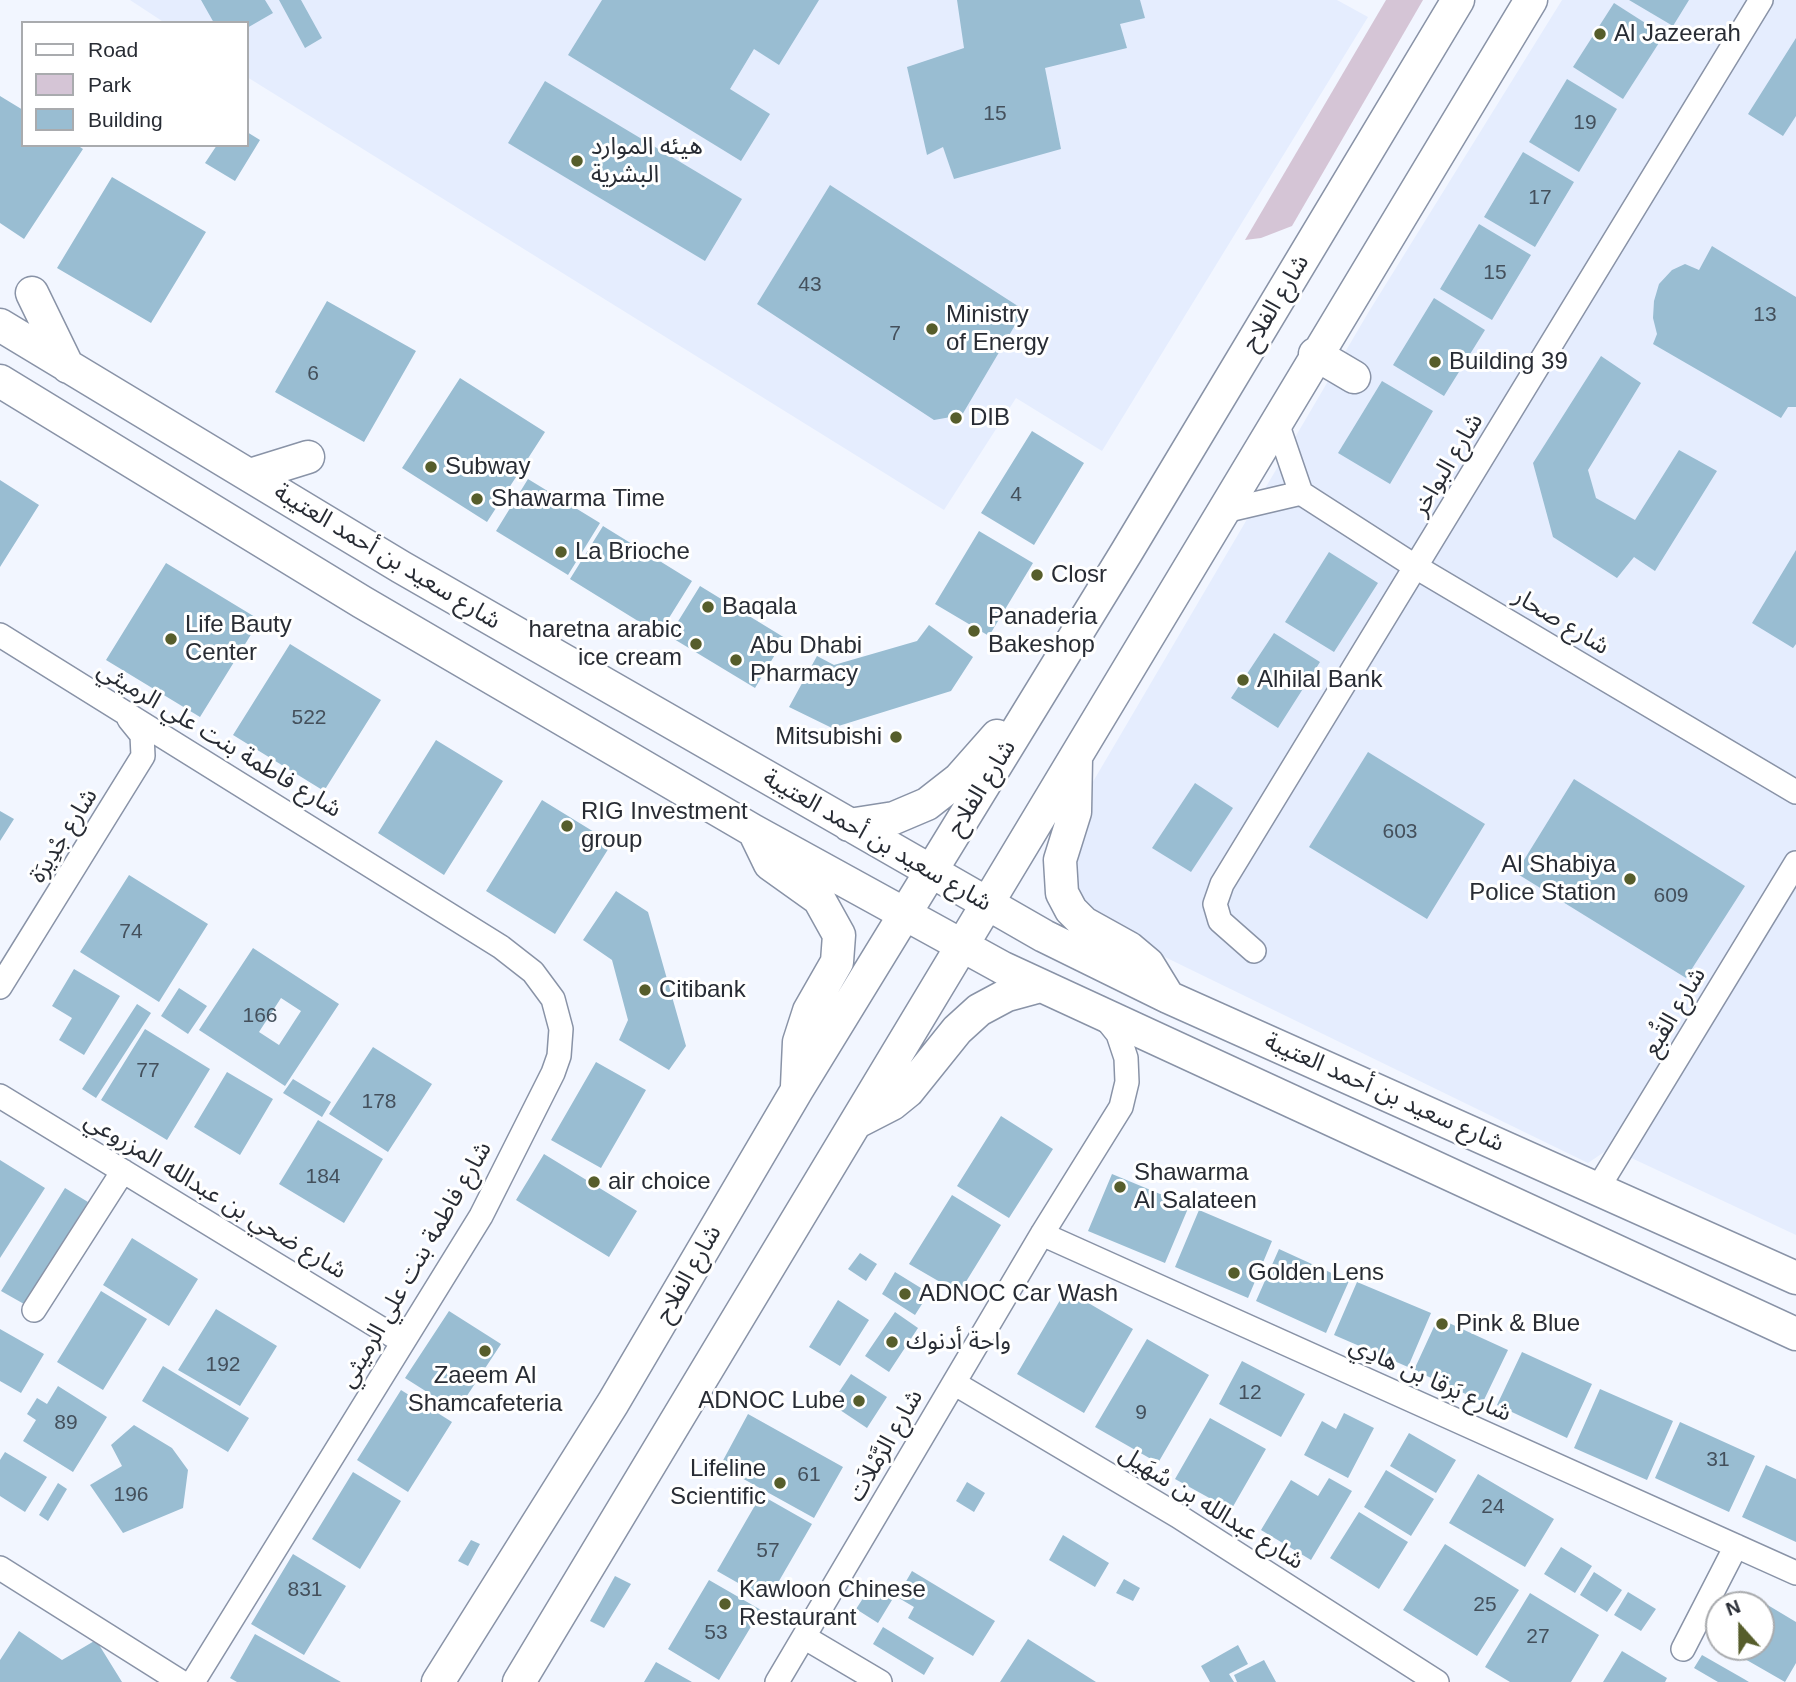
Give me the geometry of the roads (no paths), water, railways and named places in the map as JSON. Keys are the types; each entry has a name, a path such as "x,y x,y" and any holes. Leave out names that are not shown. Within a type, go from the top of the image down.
{"main road":[{"name":"شارع الفلاح","path":"438,1682 613,1403 797,1090 1025,719 1458,0"},
{"path":"519,1682 1076,758 1315,354 1531,0"},
{"path":"32,293 68,367"},
{"name":"شارع سعيد بن أحمد العتيبة","path":"0,325 401,567 986,904 1168,997 1796,1278"},
{"path":"1315,354 1354,377"},
{"name":"شارع سعيد بن أحمد العتيبة","path":"0,381 362,602 754,831 904,915 1040,986 1796,1334"},
{"path":"250,475 308,457"},
{"path":"849,825 894,818 928,804 959,779 992,740 1025,719"},
{"path":"1076,758 1077,794 1059,860 1062,893 1071,909 1084,923 1129,948 1148,964 1168,997"},
{"path":"754,831 770,864 819,899 831,916 839,935 837,962 809,1011 801,1034 797,1057 797,1090"},
{"path":"856,1122 892,1104 908,1091 957,1030 979,1010 1007,995 1040,986"}],"street":[{"name":"شارع البواخر","path":"1254,951 1220,921 1215,904 1217,894 1761,0"},
{"path":"1220,512 1301,493 1276,420"},
{"name":"شارع صحار","path":"1301,493 1416,567 1796,792"},
{"name":"شارع فاطمة بنت علي الرميثي","path":"0,635 502,947 533,972 553,999 561,1029 559,1056 553,1073 481,1216 193,1682"},
{"name":"شارع جْدِيرَة","path":"0,988 143,756 142,735 122,712"},
{"name":"شارع القُبع","path":"1598,1188 1796,863"},
{"name":"شارع الرَّمْلاَت","path":"777,1682 1042,1234 1121,1107 1128,1083 1126,1058 1118,1034 1102,1014"},
{"name":"شارع ضحي بن عبدالله المزروعي","path":"0,1096 403,1342"},
{"path":"34,1310 123,1171"},
{"name":"شارع بَرقا بن هادِي","path":"1042,1234 1796,1573"},
{"name":"شارع عبدالله بن سُهَيل","path":"954,1383 1178,1516 1437,1682"},
{"path":"1683,1649 1736,1546"},
{"path":"0,1568 181,1682"},
{"path":"804,1637 880,1682"}],"place":[{"name":"Al Jazeerah","path":"1600,34"},
{"name":"هيئه الموارد البشرية","path":"577,161"},
{"name":"Ministry of Energy","path":"932,329"},
{"name":"Building 39","path":"1435,362"},
{"name":"DIB","path":"956,418"},
{"name":"Subway","path":"431,467"},
{"name":"Shawarma Time","path":"477,499"},
{"name":"La Brioche","path":"561,552"},
{"name":"Closr","path":"1037,575"},
{"name":"Baqala","path":"708,607"},
{"name":"Panaderia Bakeshop","path":"974,631"},
{"name":"Life Bauty Center","path":"171,639"},
{"name":"haretna arabic ice cream","path":"696,644"},
{"name":"Abu Dhabi Pharmacy","path":"736,660"},
{"name":"Alhilal Bank","path":"1243,680"},
{"name":"Mitsubishi","path":"896,737"},
{"name":"RIG Investment group","path":"567,826"},
{"name":"Al Shabiya Police Station","path":"1630,879"},
{"name":"Citibank","path":"645,990"},
{"name":"air choice","path":"594,1182"},
{"name":"Shawarma Al Salateen","path":"1120,1187"},
{"name":"Golden Lens","path":"1234,1273"},
{"name":"ADNOC Car Wash","path":"905,1294"},
{"name":"Pink & Blue","path":"1442,1324"},
{"name":"واحة أدنوك","path":"892,1342"},
{"name":"Zaeem Al Shamcafeteria","path":"485,1351"},
{"name":"ADNOC Lube","path":"859,1401"},
{"name":"Lifeline Scientific","path":"780,1483"},
{"name":"Kawloon Chinese Restaurant","path":"725,1604"}]}
